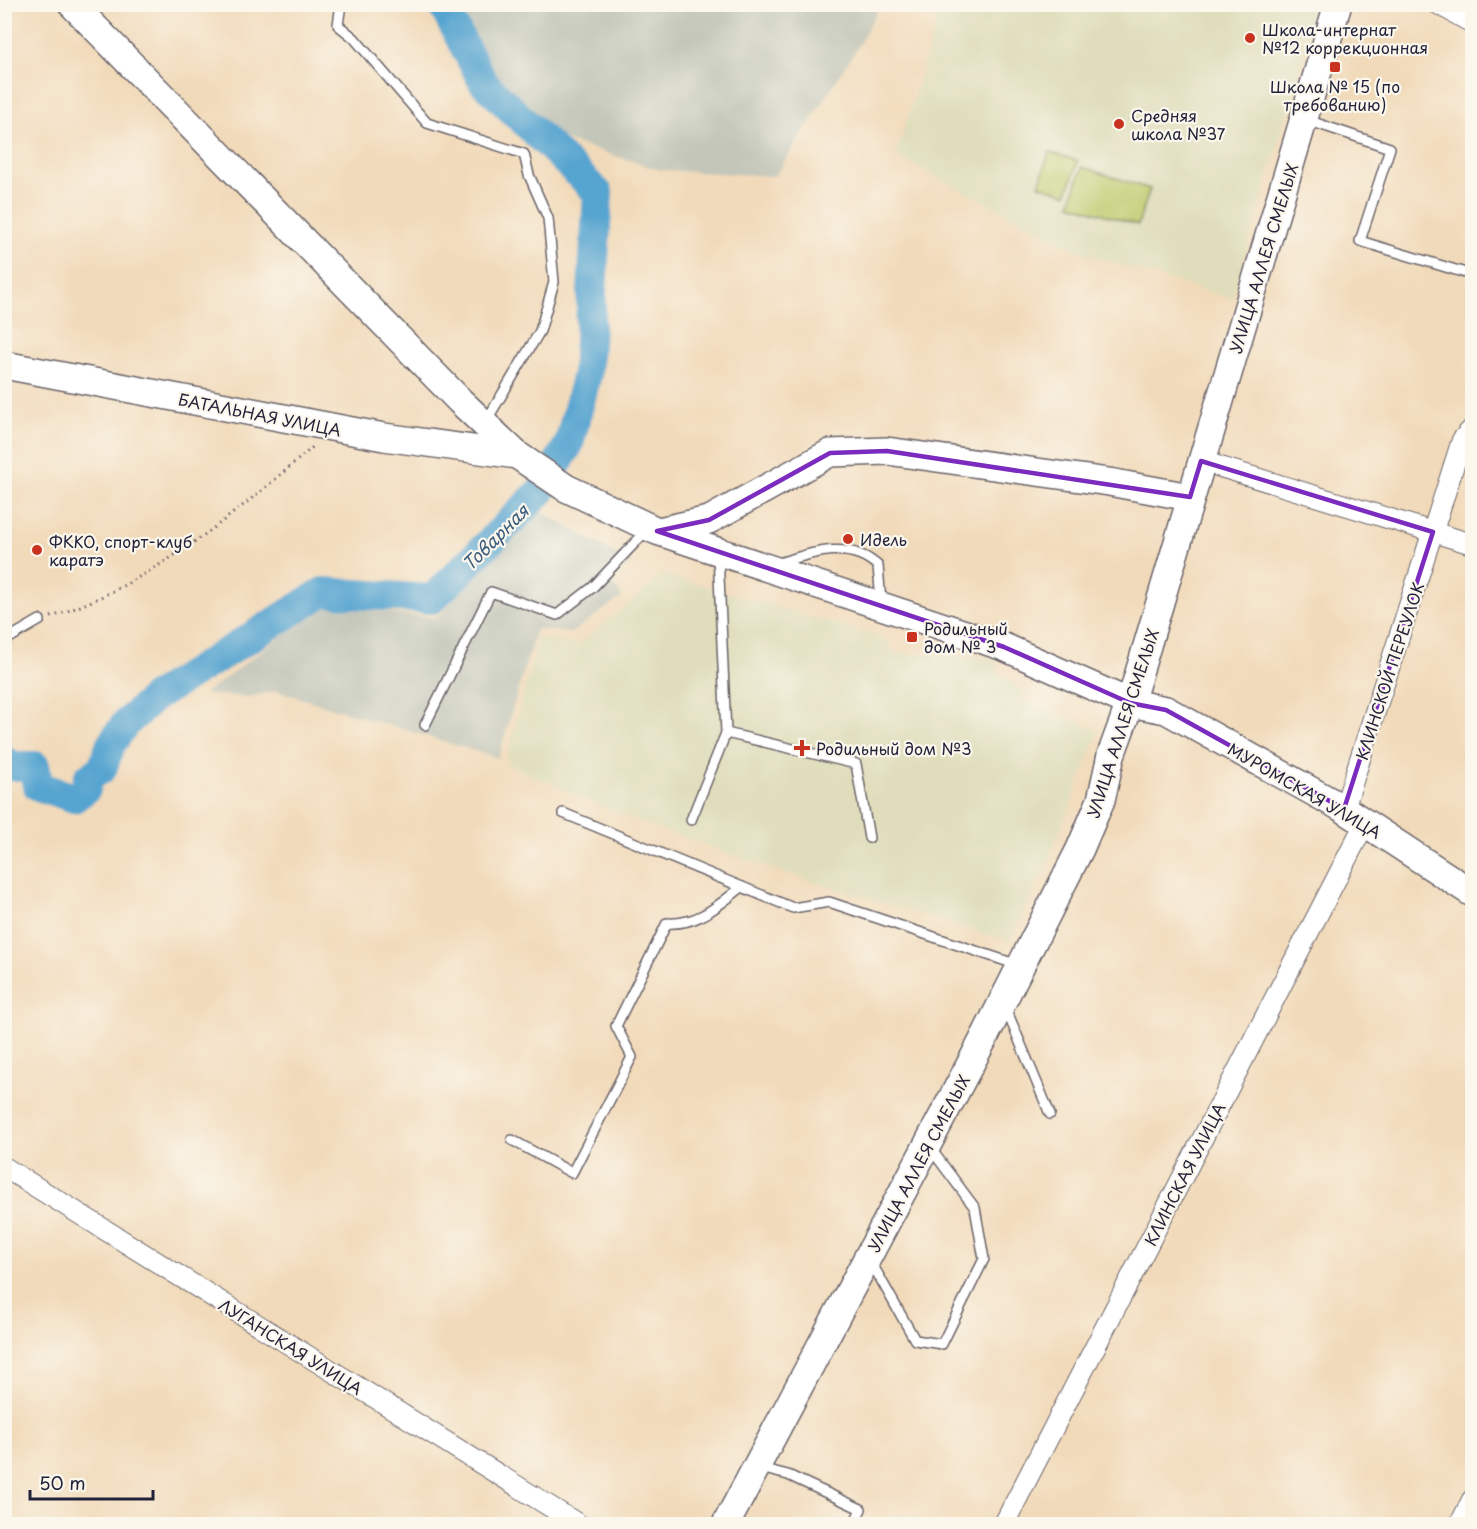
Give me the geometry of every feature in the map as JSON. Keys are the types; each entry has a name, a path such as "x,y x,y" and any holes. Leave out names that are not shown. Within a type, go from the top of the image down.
{"main road":[{"path":"72,4 460,401 521,459"},
{"name":"УЛИЦА АЛЛЕЯ СМЕЛЫХ","path":"726,1524 1021,966 1080,849 1101,800 1111,755 1130,703 1338,4"},
{"name":"БАТАЛЬНАЯ УЛИЦА","path":"4,364 432,446 521,459"},
{"path":"432,446 449,434 459,415 460,401"},
{"path":"653,529 709,520 830,453 887,451 1109,482 1190,497"},
{"name":"МУРОМСКАЯ УЛИЦА","path":"521,459 566,488 653,529 1004,647 1130,703 1166,710 1354,816 1473,892"},
{"path":"709,520 705,529 707,539 718,552"}],"street":[{"path":"1438,4 1473,23"},
{"name":"КЛИНСКОЙ ПЕРЕУЛОК","path":"1354,816 1433,532 1462,440 1473,429"},
{"path":"1201,461 1473,544"},
{"name":"КЛИНСКАЯ УЛИЦА","path":"1004,1524 1354,816"},
{"name":"ЛУГАНСКАЯ УЛИЦА","path":"4,1167 578,1524"},
{"path":"1460,1524 1473,1500"}],"lane":[{"path":"341,4 338,25 354,38 427,123 524,154 529,175 548,218 555,282 540,331 484,425"},
{"path":"1305,119 1390,148 1360,241 1473,275"},
{"path":"425,725 491,592 557,615 593,587 653,529"},
{"path":"766,568 821,550 865,554 878,566 882,606"},
{"path":"691,820 726,733 718,552"},
{"path":"4,641 40,620"},
{"path":"726,733 856,764 869,838"},
{"path":"564,813 793,908 829,902 1021,966"},
{"path":"512,1140 572,1173 632,1057 616,1026 667,924 683,924 703,917 742,886"},
{"path":"1002,1002 1050,1114"},
{"path":"868,1257 915,1340 942,1344 984,1258 975,1208 927,1144"},
{"path":"757,1466 767,1472 788,1476 861,1509 854,1524"}],"path":[{"path":"40,620 88,604 143,573 245,507 316,443"}],"highlighted area":[{"path":"887,451 1190,497 1201,461 1433,532 1344,809 1166,710 1130,703 1004,647 657,531 709,520 830,453"}],"shaded area":[{"path":"442,5 880,5 857,48 775,176 660,170 525,127"},
{"path":"942,5 1319,5 1232,299 1083,253 896,156"},
{"path":"536,509 631,562 612,581 622,597 571,633 536,629 498,758 277,691 249,697 204,694 323,605 437,618"},
{"name":"Родильный дом №3","path":"664,574 886,639 894,653 997,658 998,673 1024,692 1021,700 1099,731 1047,863 1009,941 772,869 635,820 506,764 538,637 578,645"}],"green space":[{"path":"1049,152 1078,161 1067,194 1039,185"},
{"path":"1082,167 1150,189 1138,225 1070,204"}],"waterway":[{"name":"Товарная","path":"4,760 13,766 35,766 38,786 74,798 86,789 88,778 102,769 111,744 125,724 155,697 323,592 432,599 541,491 569,444 587,374 598,193 483,82 442,4"}],"place":[{"name":"Школа-интернат №12 коррекционная","path":"1250,38"},
{"name":"Школа № 15 (по требованию)","path":"1335,67"},
{"name":"Средняя школа №37","path":"1119,124"},
{"name":"Идель","path":"848,539"},
{"name":"ФККО, спорт-клуб каратэ","path":"37,550"},
{"name":"Родильный дом № 3","path":"912,637"},
{"name":"Родильный дом №3","path":"802,748"}]}
